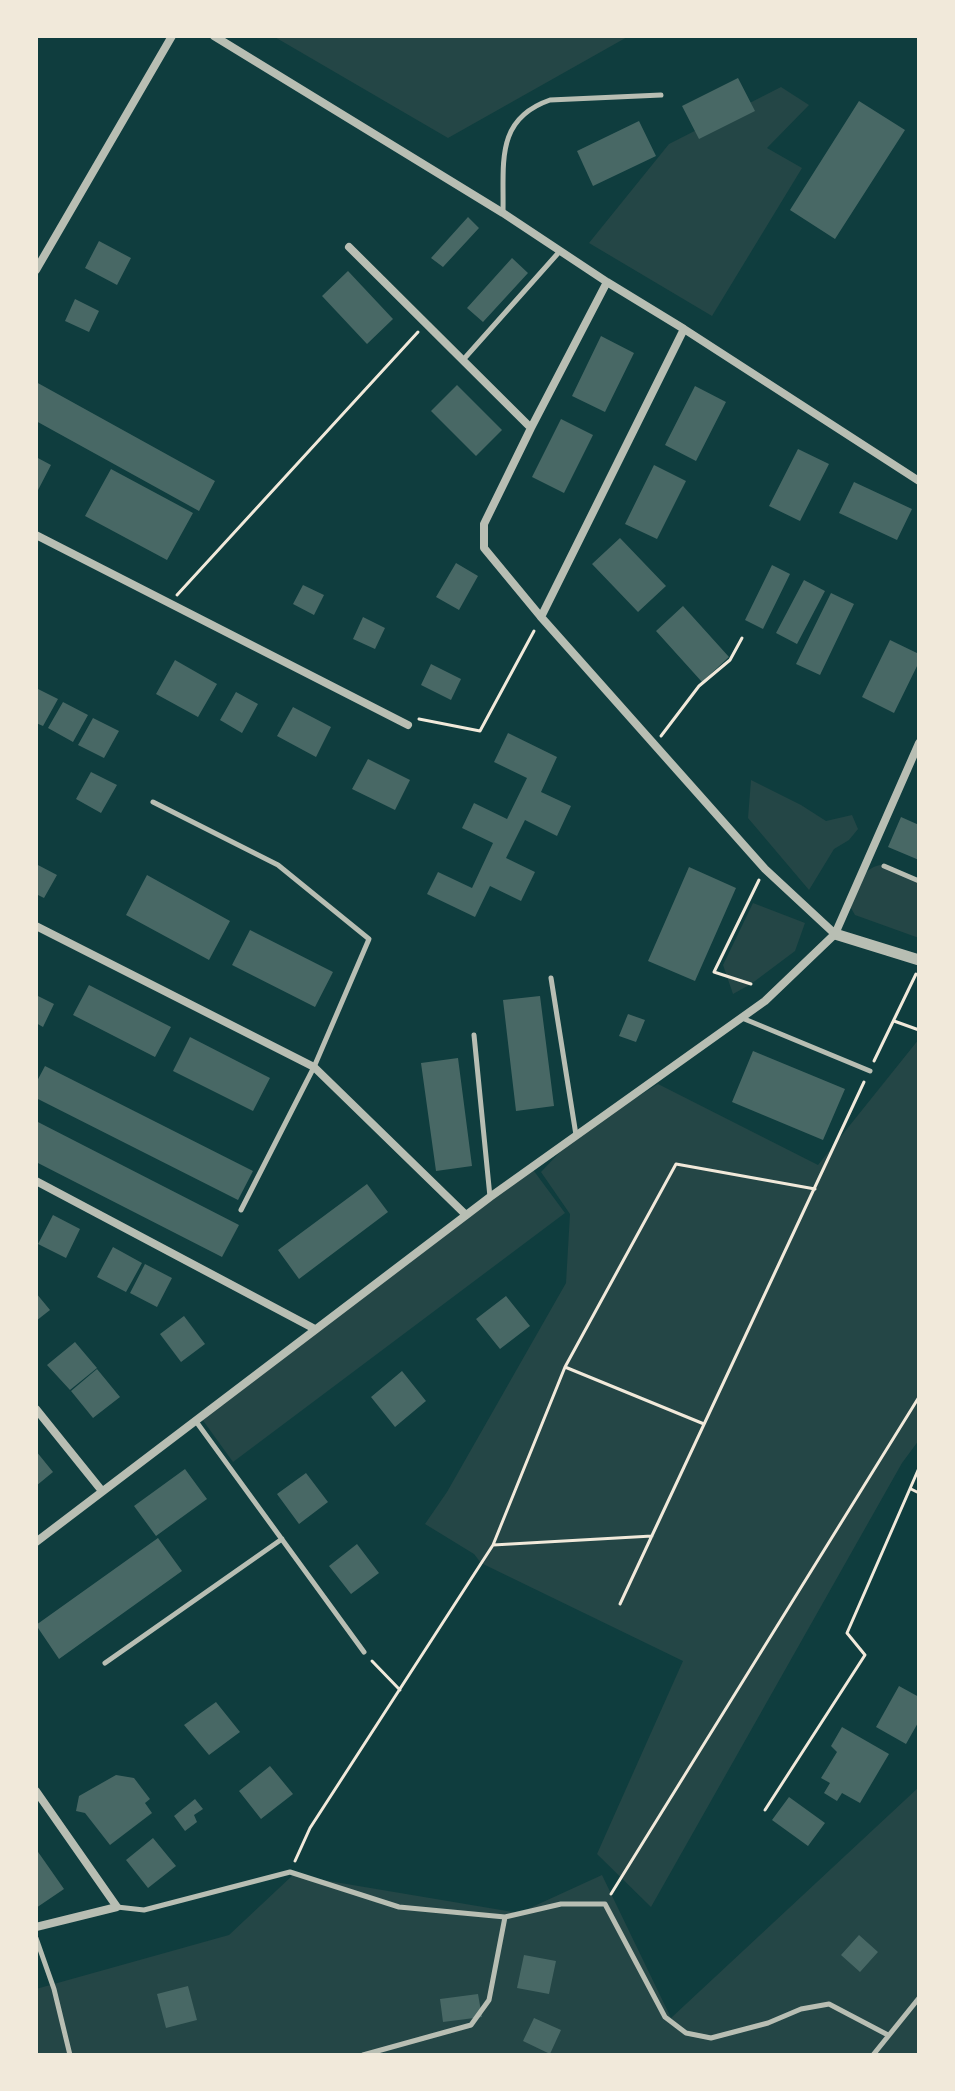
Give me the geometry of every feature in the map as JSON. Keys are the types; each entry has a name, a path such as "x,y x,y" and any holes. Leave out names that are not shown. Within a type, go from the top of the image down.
{"street":[{"path":"36,270 172,36"},
{"path":"214,36 503,213 919,481"},
{"path":"349,247 531,428"},
{"path":"607,282 484,524 484,548 541,617 765,869 835,934 919,960"},
{"path":"541,617 684,329"},
{"path":"36,535 409,721"},
{"path":"36,1542 313,1328 765,1001 835,934 919,743"},
{"path":"36,926 314,1067 466,1215"},
{"path":"36,1181 313,1328"},
{"path":"36,1409 102,1491"},
{"path":"36,1791 117,1907 36,1927"}],"lane":[{"path":"503,213 506,140 520,116 550,100 661,95"},
{"path":"463,360 560,251"},
{"path":"153,802 278,865 369,939 314,1067 241,1210"},
{"path":"884,866 919,881"},
{"path":"551,978 576,1135"},
{"path":"741,1018 870,1071"},
{"path":"474,1035 490,1197"},
{"path":"195,1419 364,1652"},
{"path":"105,1663 282,1539"},
{"path":"117,1907 144,1910 290,1872 399,1907 505,1917 561,1904 605,1904 665,2017 686,2033 711,2038 768,2023 801,2009 829,2004 888,2035"},
{"path":"363,2055 471,2025 489,2000 505,1917"},
{"path":"36,1938 54,1989 70,2055"},
{"path":"873,2055 919,1998"}],"path":[{"path":"169,604 426,323"},
{"path":"409,721 480,731 541,617"},
{"path":"654,744 699,686 730,660 742,638"},
{"path":"751,984 714,972 765,869"},
{"path":"620,1604 919,968"},
{"path":"894,1021 919,1030"},
{"path":"290,1872 310,1828 493,1545 565,1367 676,1164 815,1189"},
{"path":"565,1367 704,1424"},
{"path":"605,1904 919,1397"},
{"path":"765,1810 865,1655 847,1633 919,1468"},
{"path":"911,1489 919,1493"},
{"path":"493,1545 652,1536"},
{"path":"364,1652 400,1690"}],"shaded area":[{"path":"273,36 629,36 448,138"},
{"path":"781,87 809,105 767,148 802,168 712,316 589,243 669,144"},
{"path":"751,780 826,821 852,815 858,829 849,840 834,849 809,890 748,818"},
{"path":"880,865 919,881 919,938 855,915 851,908 863,876"},
{"path":"753,903 805,923 795,951 733,994 723,965"},
{"path":"919,1039 919,1440 902,1463 651,1907 597,1854 683,1661 481,1563 474,1554 425,1524 447,1492 566,1283 570,1214 541,1172 576,1135 658,1084 818,1165"},
{"path":"531,1167 565,1213 233,1462 199,1415"},
{"path":"919,1787 919,2055 36,2055 36,1989 229,1935 293,1875 519,1913 602,1875 671,2018"}],"building":[{"path":"738,78 755,111 699,139 682,106"},
{"path":"859,101 905,130 835,239 790,210"},
{"path":"639,121 656,156 593,186 577,151"},
{"path":"468,217 479,228 443,267 431,258"},
{"path":"99,241 131,258 117,285 85,268"},
{"path":"512,258 528,273 483,322 467,308"},
{"path":"348,271 393,319 367,344 322,296"},
{"path":"75,299 99,311 89,332 65,321"},
{"path":"601,336 634,353 605,412 572,396"},
{"path":"36,382 215,481 199,511 36,421"},
{"path":"457,385 502,430 476,456 431,411"},
{"path":"695,386 726,402 696,461 665,445"},
{"path":"561,419 593,435 564,493 532,477"},
{"path":"798,449 829,464 800,521 769,506"},
{"path":"36,457 51,465 36,494"},
{"path":"654,465 686,481 657,539 625,524"},
{"path":"111,469 193,513 167,560 85,516"},
{"path":"854,482 912,509 897,540 839,513"},
{"path":"620,538 666,586 638,612 592,564"},
{"path":"456,563 478,576 459,610 436,597"},
{"path":"772,565 790,574 763,629 745,620"},
{"path":"804,580 825,591 797,644 776,633"},
{"path":"303,585 324,595 314,615 293,604"},
{"path":"831,593 854,604 820,675 796,664"},
{"path":"683,606 729,657 702,682 656,631"},
{"path":"363,617 385,628 375,649 353,639"},
{"path":"890,640 919,654 919,662 894,713 862,697"},
{"path":"175,660 217,684 198,717 156,694"},
{"path":"431,664 461,679 451,700 421,685"},
{"path":"36,688 58,699 43,726 36,723"},
{"path":"236,692 258,704 242,733 220,720"},
{"path":"63,702 88,715 73,742 48,728"},
{"path":"293,707 331,727 316,757 277,736"},
{"path":"93,718 119,731 104,758 78,745"},
{"path":"508,733 557,757 541,792 571,806 557,836 525,820 506,858 535,872 521,901 490,886 475,917 427,894 438,872 472,888 493,843 462,828 474,803 507,819 527,778 494,762"},
{"path":"368,759 410,780 395,810 352,789"},
{"path":"91,772 117,785 101,813 76,799"},
{"path":"901,817 919,825 919,860 888,847"},
{"path":"36,864 57,875 44,898 36,894"},
{"path":"689,867 736,888 695,981 648,961"},
{"path":"147,875 230,921 209,960 126,915"},
{"path":"250,930 333,972 315,1007 232,965"},
{"path":"89,985 171,1027 155,1057 73,1015"},
{"path":"36,995 54,1004 43,1027 36,1023"},
{"path":"540,996 554,1106 516,1111 503,1000"},
{"path":"628,1014 645,1020 636,1042 619,1036"},
{"path":"190,1037 270,1078 253,1111 173,1071"},
{"path":"753,1051 845,1089 823,1140 732,1102"},
{"path":"458,1058 472,1166 436,1171 421,1063"},
{"path":"45,1066 253,1171 238,1200 36,1098 36,1083"},
{"path":"36,1121 239,1225 222,1257 36,1162"},
{"path":"367,1184 388,1212 299,1279 278,1250"},
{"path":"53,1215 80,1229 66,1258 38,1244"},
{"path":"113,1247 142,1263 126,1292 97,1277"},
{"path":"145,1264 172,1278 157,1307 130,1293"},
{"path":"36,1293 50,1310 36,1321"},
{"path":"506,1296 530,1326 500,1349 476,1319"},
{"path":"184,1316 205,1344 181,1362 160,1334"},
{"path":"75,1342 97,1368 70,1390 47,1365"},
{"path":"97,1369 120,1397 93,1418 71,1391"},
{"path":"402,1371 426,1401 395,1427 371,1397"},
{"path":"36,1451 53,1472 36,1486"},
{"path":"185,1469 207,1499 156,1536 134,1506"},
{"path":"306,1473 328,1502 299,1524 277,1494"},
{"path":"158,1538 182,1571 59,1659 36,1625"},
{"path":"357,1544 379,1573 351,1594 329,1566"},
{"path":"899,1686 919,1697 919,1721 906,1744 876,1727"},
{"path":"216,1702 240,1732 209,1755 184,1725"},
{"path":"842,1727 889,1754 860,1803 842,1793 837,1801 824,1793 830,1783 821,1778 837,1752 831,1746"},
{"path":"270,1766 293,1794 261,1819 239,1791"},
{"path":"116,1775 134,1778 150,1799 145,1803 152,1813 110,1845 85,1813 76,1811 79,1796"},
{"path":"789,1797 825,1823 808,1846 772,1820"},
{"path":"195,1799 203,1809 194,1815 197,1822 185,1831 174,1816"},
{"path":"153,1838 176,1866 148,1888 126,1860"},
{"path":"36,1849 64,1889 36,1908"},
{"path":"859,1935 878,1952 860,1972 841,1955"},
{"path":"524,1955 556,1961 549,1994 517,1988"},
{"path":"188,1986 197,2020 166,2028 157,1994"},
{"path":"478,1994 482,2017 443,2022 440,1999"},
{"path":"534,2018 561,2030 550,2054 523,2041"}]}
